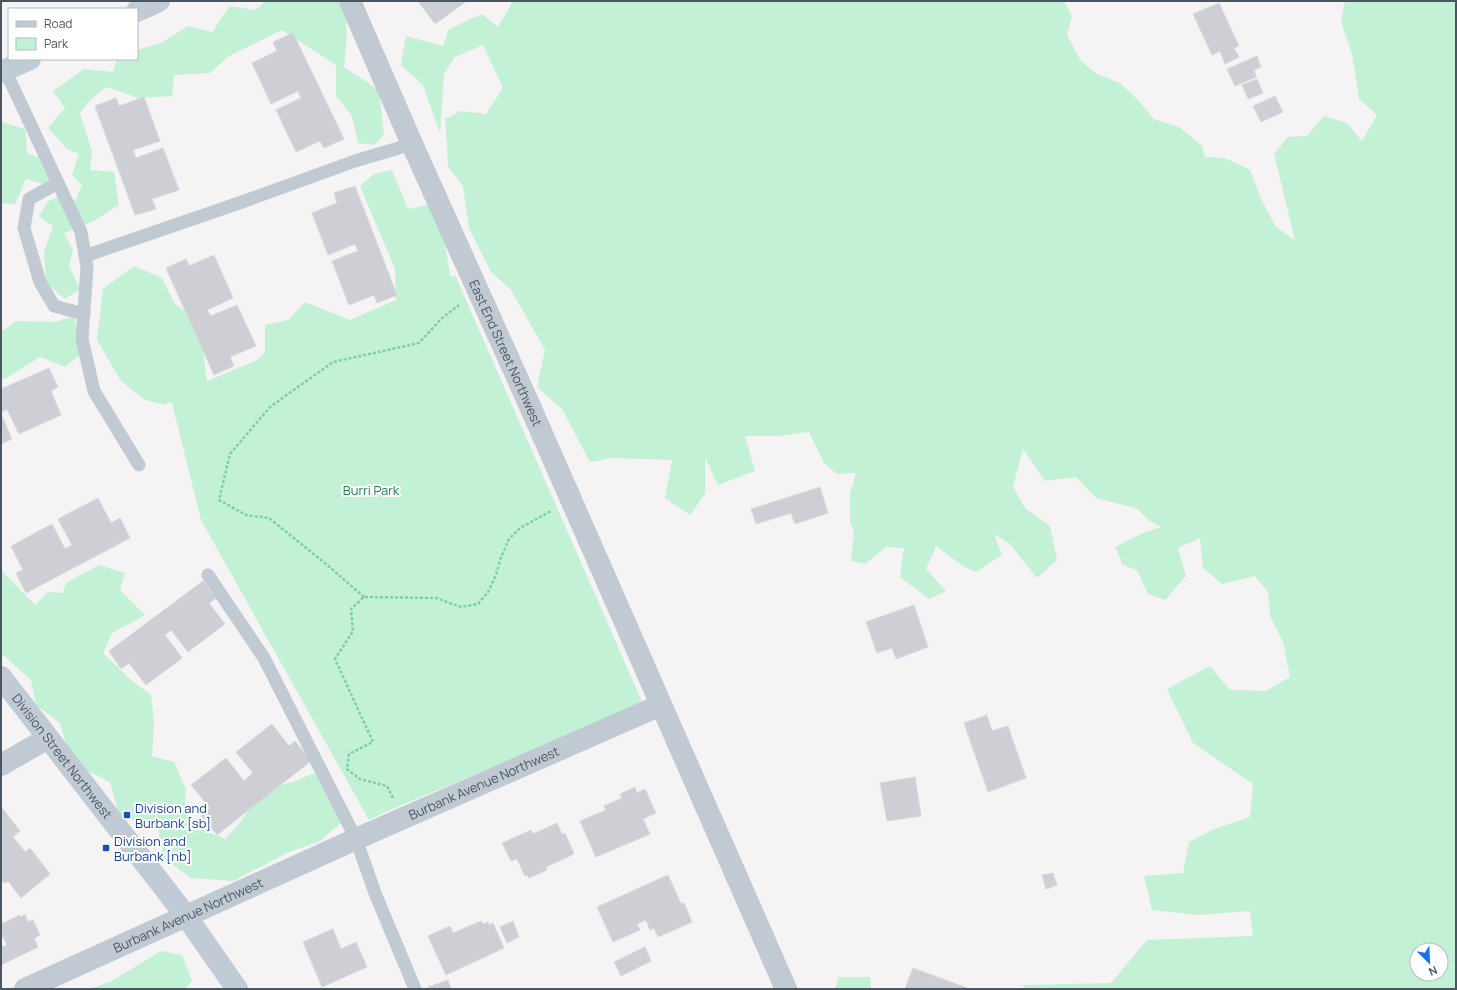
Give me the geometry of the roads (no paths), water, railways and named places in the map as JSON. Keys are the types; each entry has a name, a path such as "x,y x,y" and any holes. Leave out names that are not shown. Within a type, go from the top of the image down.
{"street":[{"path":"138,11 159,1"},
{"name":"East End Street Northwest","path":"350,1 661,705"},
{"path":"3,71 28,60"},
{"name":"Division Street Northwest","path":"1,676 186,916 237,989"},
{"path":"661,705 786,989"},
{"name":"Burbank Avenue Northwest","path":"25,989 356,839 661,705"},
{"path":"1,765 48,738"}],"lane":[{"path":"3,71 81,232 87,267 82,339 94,391 139,465"},
{"path":"85,256 355,162 412,144"},
{"path":"58,183 29,199 24,228 40,282 54,306 84,314"},
{"path":"208,575 264,658 356,839 375,893 415,989"}],"place":[{"name":"Division and Burbank [sb]","path":"127,815"},
{"name":"Division and Burbank [nb]","path":"106,848"}],"park label":[{"name":"Burri Park","path":"371,490"}]}
